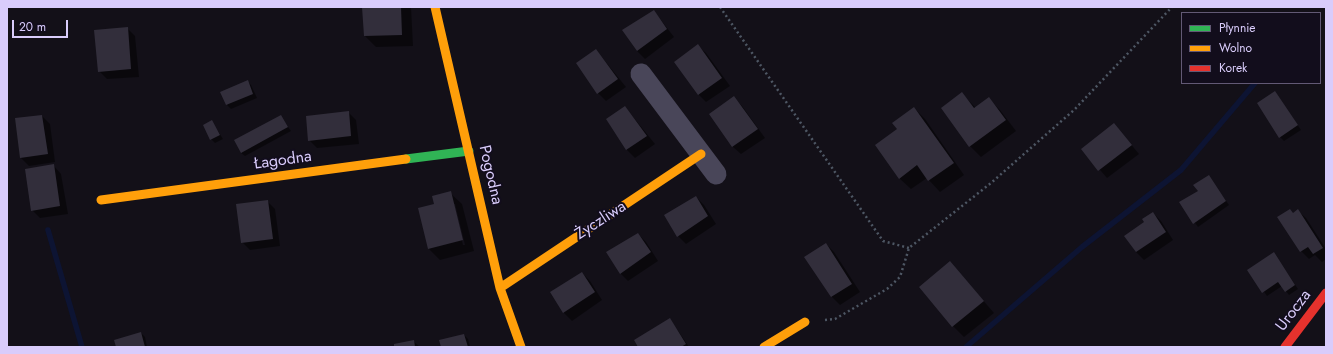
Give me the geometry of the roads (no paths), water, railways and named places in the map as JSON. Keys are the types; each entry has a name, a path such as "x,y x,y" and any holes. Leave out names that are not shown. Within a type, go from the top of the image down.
{"street":[{"name":"Pogodna","path":"435,7 500,288 521,347"},
{"path":"641,74 716,174"},
{"name":"Łagodna","path":"101,200 469,151"},
{"name":"Życzliwa","path":"500,288 701,154"},
{"name":"Urocza","path":"1285,347 1326,293"},
{"path":"764,347 805,322"}],"waterway":[{"path":"966,347 1082,247 1181,170 1254,84"},
{"path":"48,230 82,347"}]}
